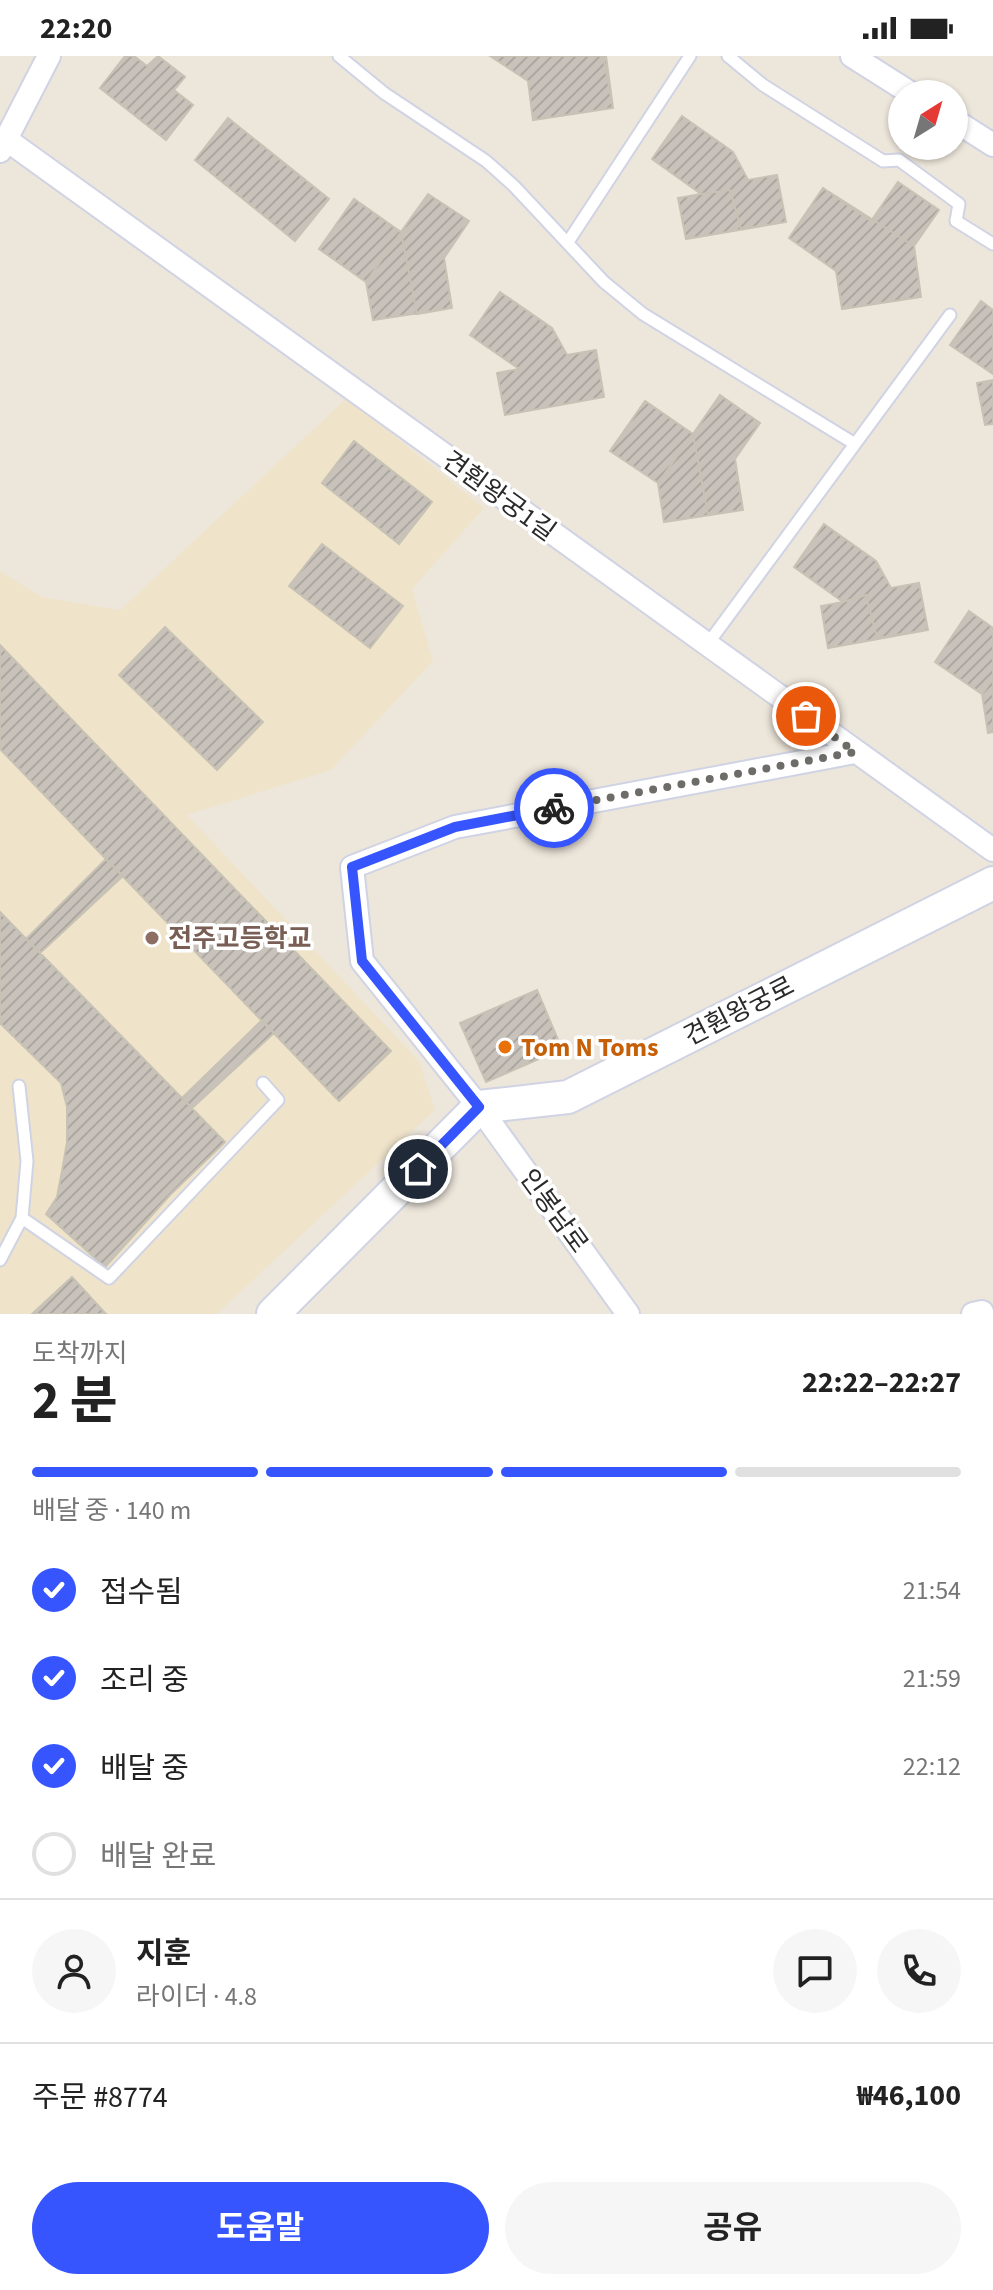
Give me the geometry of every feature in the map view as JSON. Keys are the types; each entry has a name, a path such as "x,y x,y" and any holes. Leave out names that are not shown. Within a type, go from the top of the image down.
{"street":[{"path":"852,56 890,80"},
{"path":"4,145 40,60"},
{"path":"968,129 993,145"},
{"name":"견훤왕궁1길","path":"4,145 993,850"},
{"name":"인봉남로","path":"628,1314 479,1107 362,961 352,867 455,827 855,752"},
{"name":"견훤왕궁로","path":"479,1107 568,1097 993,883"},
{"path":"273,1314 479,1107"}],"lane":[{"path":"339,56 384,93 486,161 514,186 604,282 643,314 855,444"},
{"path":"568,242 690,56"},
{"path":"728,56 763,85 883,161 899,160 959,204 956,221 993,244"},
{"path":"707,645 950,315"},
{"path":"22,1218 109,1278 278,1100 263,1083"},
{"path":"0,1260 22,1218 27,1161 19,1086"}],"shaded area":[{"name":"전주고등학교","path":"347,398 484,508 412,589 433,661 331,770 187,815 419,1061 435,1110 217,1314 0,1314 0,571 42,597 120,610"}],"building":[{"path":"125,56 134,56 147,66 158,56 185,77 174,90 193,105 166,140 100,88"},
{"path":"490,56 606,56 613,108 533,120 528,81"},
{"path":"490,56 603,56 613,108 533,120 528,81"},
{"path":"682,116 733,152 748,180 777,175 786,222 686,239 678,198 701,194 652,159"},
{"path":"682,116 733,152 748,180 777,175 786,222 741,229 730,190 701,194 652,159"},
{"path":"228,118 329,199 295,241 195,160"},
{"path":"898,182 939,210 914,246 921,297 842,309 836,271 789,238 823,188 871,221"},
{"path":"823,188 914,246 921,297 842,309 836,271 789,238"},
{"path":"428,194 469,221 444,258 452,308 373,320 366,282 319,249 354,199 401,232"},
{"path":"428,194 469,221 444,258 452,308 417,314 401,232"},
{"path":"354,199 401,232 366,282 319,249"},
{"path":"500,292 552,328 567,355 596,350 604,397 505,415 497,373 519,369 470,335"},
{"path":"981,301 993,310 993,374 950,345"},
{"path":"981,301 993,310 993,374 950,345"},
{"path":"993,380 993,424 985,425 977,383"},
{"path":"720,395 760,423 735,459 743,510 664,522 658,483 610,451 645,401 693,434"},
{"path":"720,395 760,423 735,459 743,510 708,515 693,434"},
{"path":"645,401 693,434 658,483 610,451"},
{"path":"354,441 432,502 399,544 322,483"},
{"path":"824,524 876,561 891,588 919,583 928,630 828,648 821,606 843,602 794,567"},
{"path":"824,524 876,561 891,588 919,583 928,630 877,638 866,595 843,602 794,567"},
{"path":"322,544 403,606 370,648 289,586"},
{"path":"969,611 993,628 993,732 988,733 982,694 935,662"},
{"path":"969,611 993,628 993,678 982,694 935,662"},
{"path":"165,627 263,722 217,770 119,675"},
{"path":"0,645 391,1051 339,1101 0,749"},
{"path":"993,678 993,732 988,733 982,694"},
{"path":"106,859 123,876 40,953 26,939"},
{"path":"0,912 225,1142 170,1195 105,1267 46,1214 57,1197 67,1142 67,1107 61,1083 0,1023"},
{"path":"537,990 562,1049 486,1082 460,1023"},
{"path":"262,1020 274,1033 192,1108 182,1098"},
{"path":"72,1277 106,1314 32,1314"}],"way so far":[{"path":"554,808 855,752 806,716"}],"place":[{"name":"전주고등학교","path":"152,938"},
{"name":"Tom N Toms","path":"505,1047"}],"route":[{"path":"418,1169 479,1107 362,961 352,867 455,827 554,808"}]}
